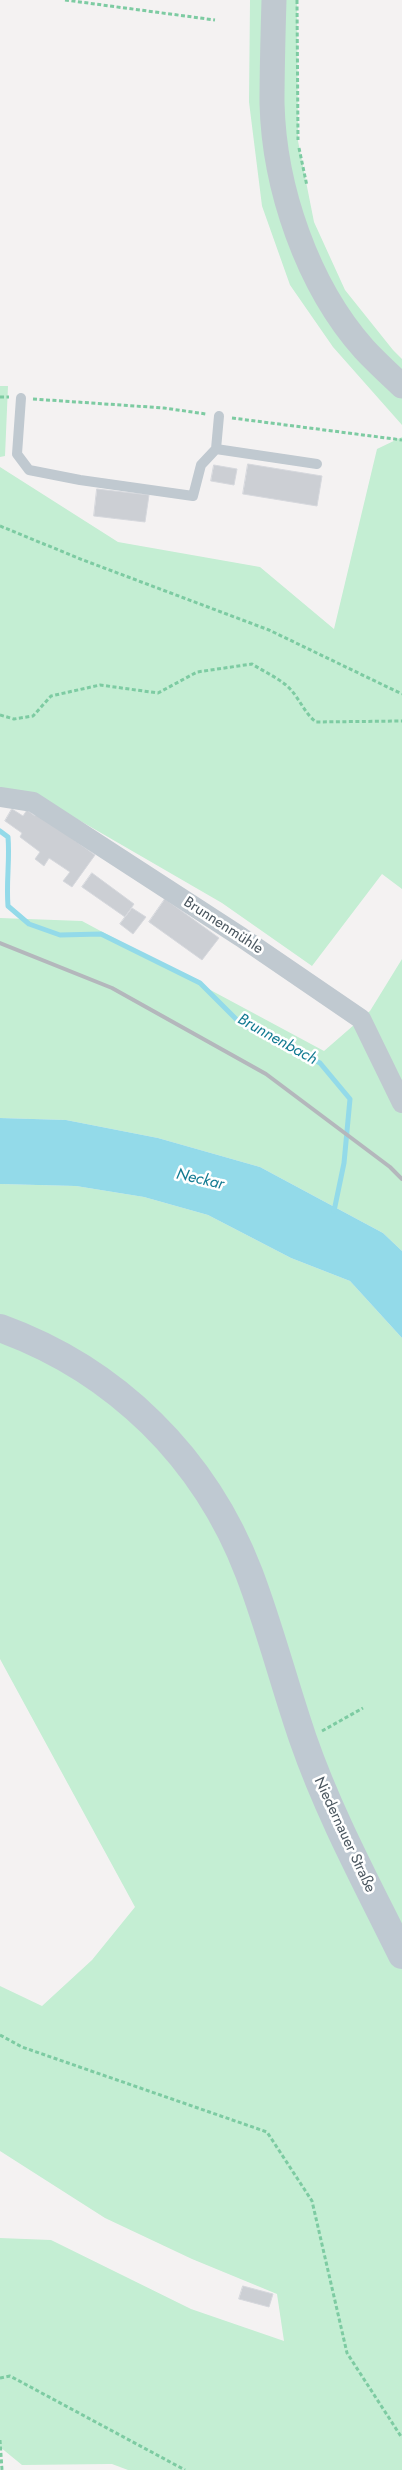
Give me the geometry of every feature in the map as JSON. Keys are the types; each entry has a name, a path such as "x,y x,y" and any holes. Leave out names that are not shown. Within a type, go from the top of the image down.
{"main road":[{"name":"Niedernauer Straße","path":"0,1328 57,1353 92,1374 128,1400 181,1453 206,1488 228,1526 249,1572 287,1683 303,1738 328,1805 402,1954"}],"street":[{"path":"274,0 272,105 280,170 292,220 326,295 363,348 402,386"},
{"name":"Brunnenmühle","path":"0,797 32,802 241,937 360,1019 402,1103"}],"lane":[{"path":"21,398 17,454 30,470 193,496 201,466 216,449 219,416"},
{"path":"216,449 317,464"}],"path":[{"path":"65,0 215,20"},
{"path":"297,0 298,141 308,195"},
{"path":"0,397 164,408 402,440"},
{"path":"0,526 268,630 402,694"},
{"path":"0,715 14,719 32,716 51,696 100,685 158,693 198,672 252,664 286,686 299,699 307,715 316,722 351,724 402,721"},
{"path":"303,1738 329,1729 363,1708"},
{"path":"0,2035 22,2047 267,2132 312,2201 348,2353 402,2438"},
{"path":"0,2378 10,2376 185,2470"},
{"path":"0,2440 2,2470"}],"green space":[{"path":"250,0 297,0 298,141 314,222 345,290 402,359 402,425 333,347 290,285 262,206 249,102"},
{"path":"0,386 8,386 5,456 0,457"},
{"path":"402,437 402,889 382,874 312,966 222,903 58,808 0,805 0,467 118,542 260,567 334,629 377,449"},
{"path":"0,918 82,921 324,1051 370,1011 402,959 402,1251 383,1233 260,1167 158,1138 66,1120 0,1118"},
{"path":"0,1184 76,1186 144,1197 208,1215 291,1258 350,1281 402,1338 402,2470 128,2470 112,2464 22,2465 0,2447 0,2238 51,2240 191,2309 284,2341 277,2294 192,2259 105,2218 0,2151 0,1986 42,2006 92,1960 135,1907 0,1659"}],"water":[{"name":"Neckar","path":"0,1118 66,1120 158,1138 260,1167 383,1233 402,1251 402,1338 350,1281 291,1258 208,1215 144,1197 76,1186 0,1184"}],"building":[{"path":"248,464 322,476 317,506 243,494"},
{"path":"214,465 237,469 234,485 211,481"},
{"path":"97,489 149,495 145,522 94,516"},
{"path":"12,809 23,816 27,810 35,816 37,813 95,855 72,887 63,881 70,872 49,858 44,866 35,859 40,852 20,837 22,833 5,821"},
{"path":"92,873 134,904 125,917 82,887"},
{"path":"165,899 219,938 202,960 149,922"},
{"path":"132,908 146,917 133,934 120,924"},
{"path":"243,2286 273,2294 269,2307 239,2299"}],"waterway":[{"name":"Brunnenbach","path":"0,831 8,837 8,906 29,924 60,935 101,934 200,983 240,1023 320,1063 350,1099 344,1163 334,1211"}],"railway":[{"path":"0,943 112,988 266,1074 390,1167 402,1179"}]}
